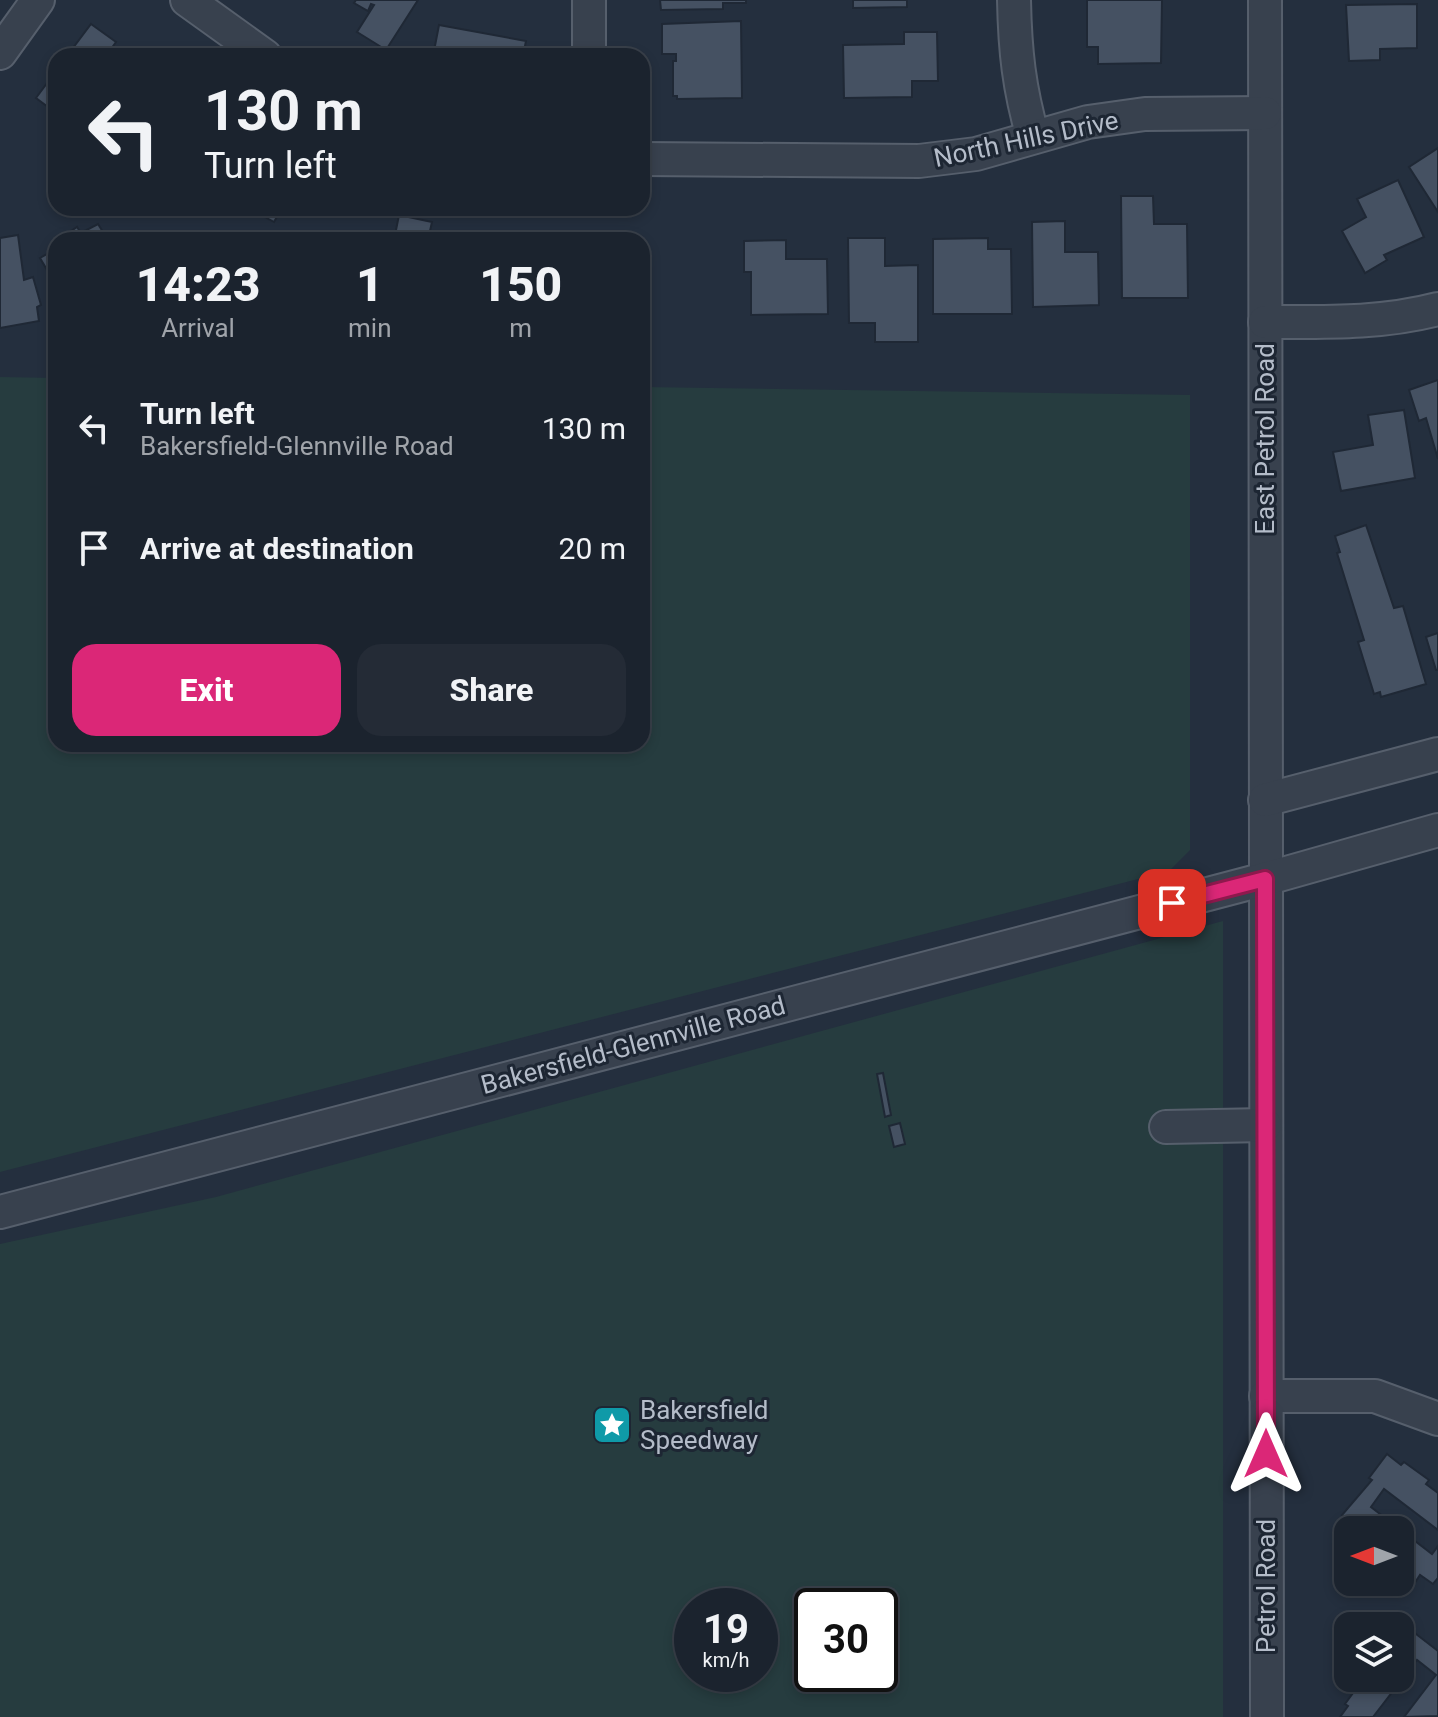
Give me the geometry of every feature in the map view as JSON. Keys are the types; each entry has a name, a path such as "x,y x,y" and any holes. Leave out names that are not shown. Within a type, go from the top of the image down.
{"street":[{"path":"0,53 38,0"},
{"path":"187,0 254,48"},
{"path":"589,0 589,48"},
{"path":"1014,0 1020,90 1033,137"},
{"name":"East Petrol Road","path":"1265,0 1265,879"},
{"name":"North Hills Drive","path":"650,159 919,161 976,154 1088,122 1145,114 1265,113"},
{"path":"1265,322 1361,322 1438,309"},
{"path":"1265,800 1438,754"},
{"name":"Bakersfield-Glennville Road","path":"0,1212 1265,879 1438,830"},
{"name":"Petrol Road","path":"1265,879 1267,1717"},
{"path":"1166,1127 1265,1125"},
{"path":"1266,1396 1375,1396 1438,1419"}],"green space":[{"path":"0,377 48,378 48,752 650,752 650,387 1190,395 1190,850 1169,871 0,1172"},
{"name":"Bakersfield Speedway","path":"1223,921 1223,1717 0,1717 0,1244 216,1197"}],"building":[{"path":"356,0 418,0 387,48 357,32 374,5 371,4 368,11 354,3"},
{"path":"660,0 746,0 746,3 723,3 723,9 661,10"},
{"path":"853,0 907,0 907,7 853,8"},
{"path":"1087,0 1162,0 1161,63 1098,64 1098,47 1087,47"},
{"path":"1417,4 1417,48 1380,49 1380,60 1349,61 1346,5"},
{"path":"741,21 742,98 677,99 673,96 673,61 676,61 676,54 662,54 662,24"},
{"path":"91,24 116,42 112,48 73,48"},
{"path":"439,25 526,41 525,48 435,48"},
{"path":"904,32 937,32 938,81 912,81 912,97 844,98 843,45 904,44"},
{"path":"48,82 48,107 36,98"},
{"path":"1438,148 1438,212 1409,167"},
{"path":"1398,180 1424,237 1384,255 1387,260 1365,273 1342,231 1366,217 1357,199"},
{"path":"1121,196 1153,196 1154,224 1187,224 1188,298 1122,298"},
{"path":"263,216 277,216 274,222"},
{"path":"399,216 432,222 430,232 396,232"},
{"path":"1065,221 1065,252 1098,252 1099,305 1033,307 1032,222"},
{"path":"98,224 103,232 83,232"},
{"path":"18,235 24,280 33,277 41,305 37,307 39,321 0,328 0,238"},
{"path":"848,238 885,238 885,266 918,265 918,342 875,342 875,323 849,323"},
{"path":"988,238 988,249 1011,249 1012,314 933,314 933,239"},
{"path":"786,240 786,259 827,259 828,314 751,315 751,272 744,272 744,241"},
{"path":"48,253 48,272 40,258"},
{"path":"1438,380 1438,459 1426,418 1419,421 1409,390"},
{"path":"1404,410 1415,478 1341,491 1333,452 1373,445 1368,415"},
{"path":"1366,525 1394,608 1403,606 1426,684 1381,697 1380,692 1374,694 1358,642 1364,640 1337,553 1340,552 1335,536"},
{"path":"1438,633 1438,670 1436,670 1426,637"},
{"path":"883,1073 891,1115 885,1117 877,1074"},
{"path":"900,1123 905,1144 894,1147 889,1126"},
{"path":"1387,1454 1429,1480 1426,1484 1438,1493 1438,1530 1384,1489 1371,1507 1383,1516 1342,1515 1372,1480 1369,1478"},
{"path":"1414,1540 1432,1554 1438,1546 1438,1578 1433,1584 1420,1575 1416,1581"},
{"path":"1414,1632 1438,1651 1438,1716 1404,1717 1436,1675 1417,1660 1414,1664"},
{"path":"1354,1692 1392,1692 1373,1717 1340,1717 1348,1706 1345,1704"}],"place":[{"name":"Bakersfield Speedway","path":"612,1425"}],"route":[{"path":"1172,903 1265,879 1266,1454"}]}
